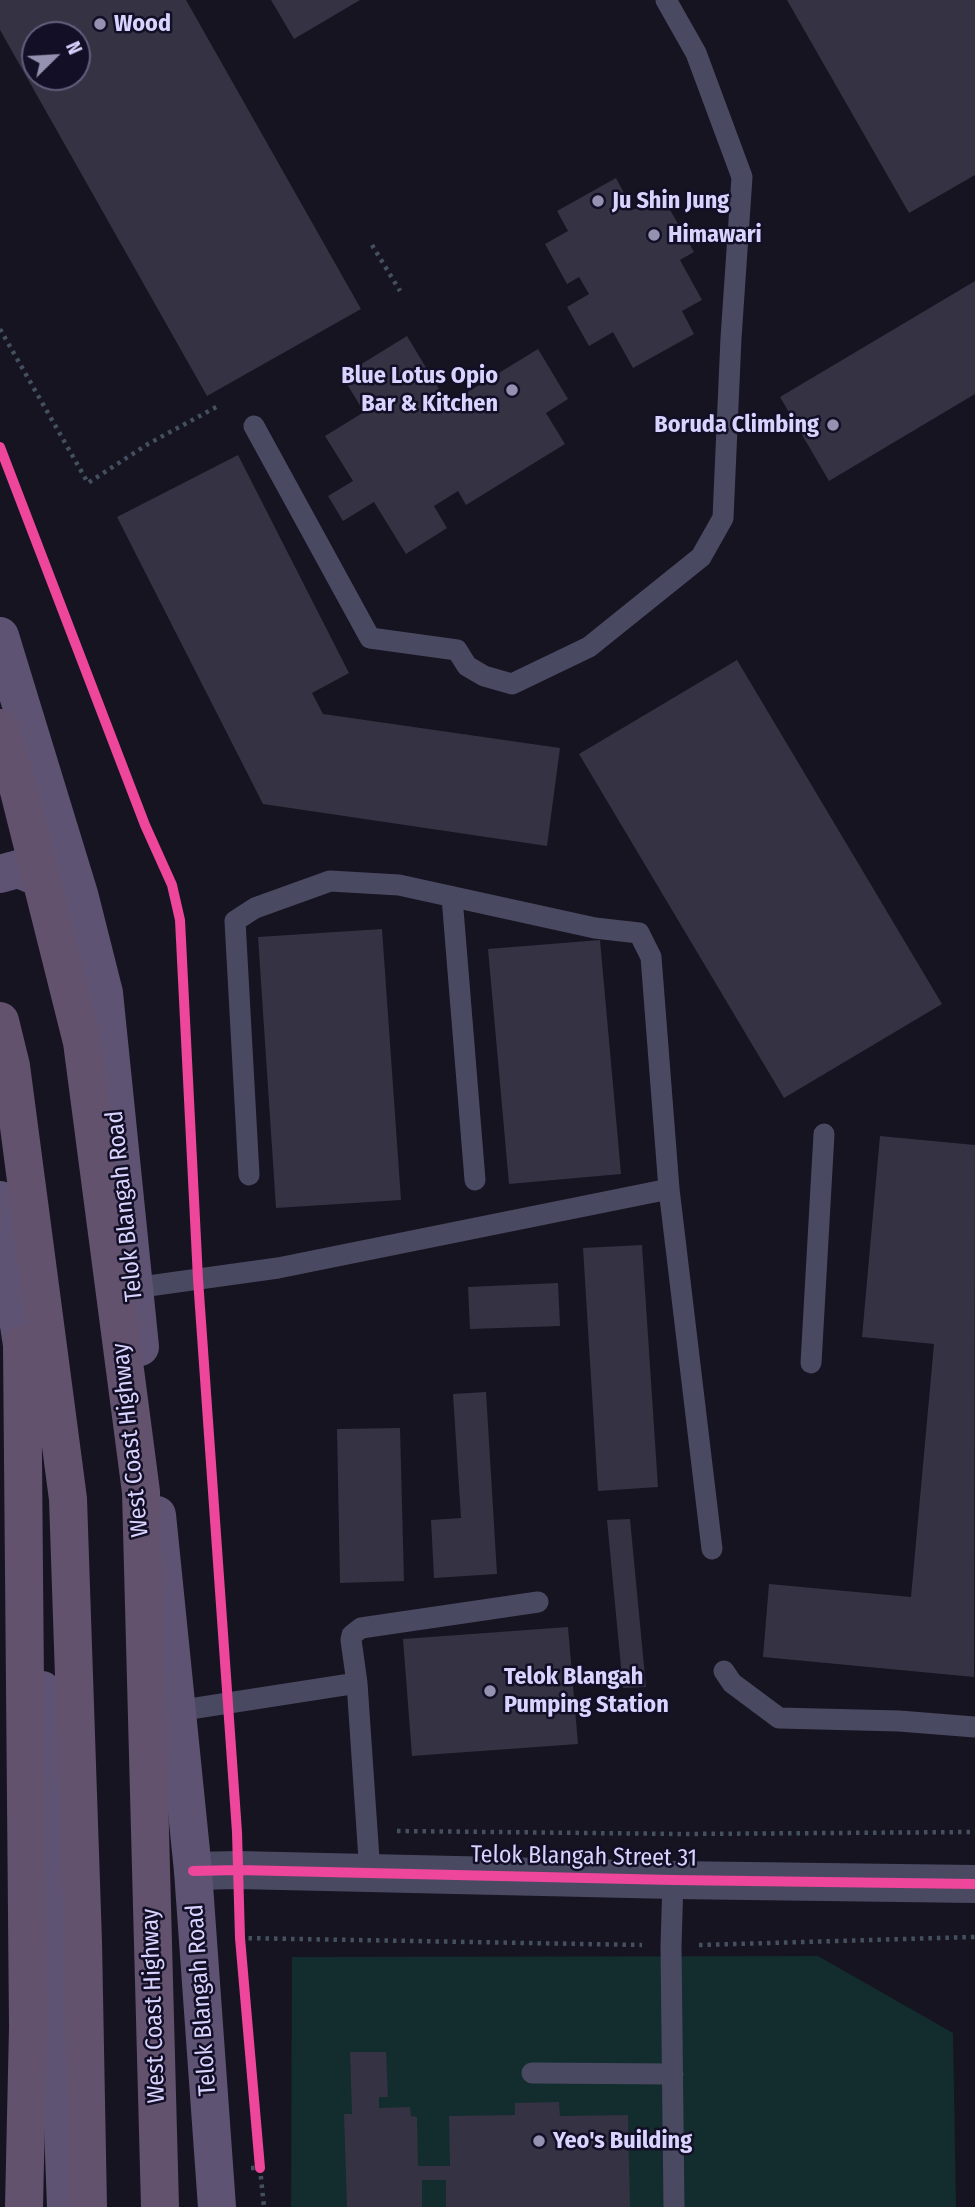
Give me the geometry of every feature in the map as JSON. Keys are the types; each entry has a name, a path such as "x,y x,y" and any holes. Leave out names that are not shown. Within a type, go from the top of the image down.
{"highway":[{"name":"West Coast Highway","path":"0,728 19,791 82,1042 141,1492 160,2207"},
{"path":"0,1021 11,1066 68,1499 83,1942 88,2207"},
{"path":"22,1345 28,2027 24,2204"}],"main road":[{"name":"Telok Blangah Road","path":"0,636 79,894 104,993 193,1871 217,2207"},
{"path":"0,874 19,869 79,894"},
{"path":"0,1200 22,1345 56,1941 66,2207"}],"street":[{"name":"Telok Blangah Street 31","path":"193,1871 975,1884"}],"lane":[{"path":"254,426 370,638 457,650 467,666 484,676 512,684 589,647 701,558 723,518 741,177 696,53 666,0"},
{"path":"249,1175 235,921 255,908 330,881 399,885 595,928 639,933 651,957 669,1189 712,1549"},
{"path":"452,897 475,1180"},
{"path":"811,1363 824,1134"},
{"path":"134,1288 278,1268 669,1189"},
{"path":"370,1874 358,1683 352,1635 361,1628 538,1602"},
{"path":"724,1671 732,1683 779,1718 899,1721 975,1727"},
{"path":"177,1711 358,1683"},
{"path":"673,1880 671,1946 674,2207"},
{"path":"532,2073 673,2074"}],"path":[{"path":"372,245 400,291"},
{"path":"0,329 89,483 148,444 220,405"},
{"path":"367,1830 684,1834 975,1832"},
{"path":"238,1870 241,1951"},
{"path":"240,1938 671,1946 975,1937"},
{"path":"259,2154 264,2207"}],"green space":[{"path":"818,1956 953,2033 956,2207 291,2207 292,1957"}],"building":[{"path":"0,0 186,0 361,309 207,396 34,91 91,91 91,21 21,21 21,67 0,30"},
{"path":"271,0 360,0 294,39"},
{"path":"787,0 975,0 975,175 909,213"},
{"path":"616,178 633,210 661,194 694,252 680,260 702,300 682,311 694,334 633,368 613,332 589,346 567,307 589,294 579,277 567,284 545,244 568,231 557,211"},
{"path":"975,281 975,394 829,481 780,397"},
{"path":"407,336 448,404 538,349 568,399 546,413 565,444 466,505 458,491 434,506 447,528 406,554 374,502 343,521 328,496 353,481 325,436 364,412 342,376"},
{"path":"238,455 349,673 312,693 323,714 560,748 547,846 263,804 117,517"},
{"path":"737,660 942,1004 784,1098 579,754"},
{"path":"382,929 401,1200 276,1208 258,937"},
{"path":"600,940 621,1174 509,1184 488,949"},
{"path":"880,1136 975,1145 974,1677 763,1657 769,1584 911,1597 934,1344 862,1337"},
{"path":"642,1245 658,1487 598,1491 583,1248"},
{"path":"558,1283 560,1326 470,1329 468,1287"},
{"path":"486,1392 497,1574 434,1578 431,1520 461,1518 453,1394"},
{"path":"400,1428 404,1581 340,1583 337,1429"},
{"path":"630,1519 646,1687 623,1688 607,1520"},
{"name":"Telok Blangah Pumping Station","path":"568,1627 578,1744 412,1756 403,1639"},
{"name":"Yeo's Building","path":"350,2052 386,2052 388,2097 379,2097 379,2108 410,2107 411,2116 417,2117 418,2166 450,2166 449,2116 515,2115 515,2103 559,2102 560,2116 628,2115 630,2207 446,2207 446,2180 422,2180 422,2207 347,2207 344,2114 352,2114"}],"cycle path":[{"path":"0,447 145,825 172,885 180,920 198,1279 237,1832 240,1938 260,2168"},
{"path":"193,1871 975,1884"}],"place":[{"name":"Wood","path":"100,24"},
{"name":"Ju Shin Jung","path":"598,201"},
{"name":"Himawari","path":"654,235"},
{"name":"Blue Lotus Opio Bar & Kitchen","path":"512,390"},
{"name":"Boruda Climbing","path":"833,425"},
{"name":"Telok Blangah Pumping Station","path":"490,1691"},
{"name":"Yeo's Building","path":"539,2141"}]}
